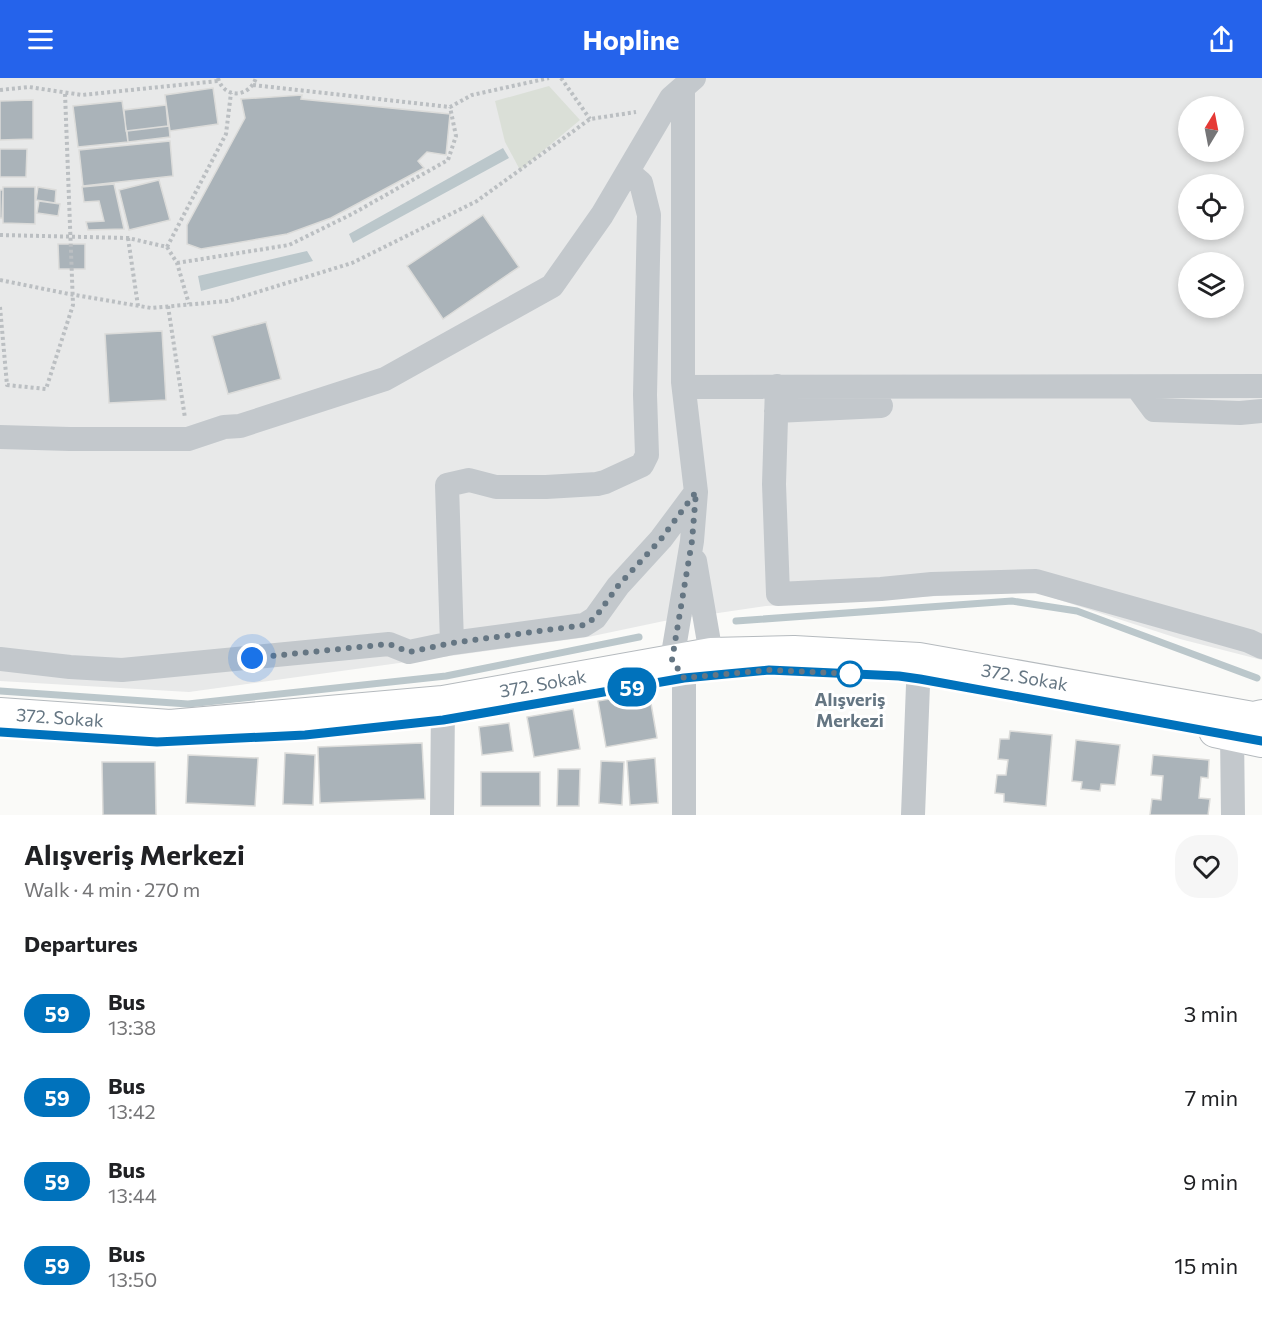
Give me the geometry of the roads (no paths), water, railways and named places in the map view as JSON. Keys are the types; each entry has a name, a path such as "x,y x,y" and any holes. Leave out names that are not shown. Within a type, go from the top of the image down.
{"main road":[{"name":"372. Sokak","path":"678,669 711,654 794,652 1253,718 1262,716"},
{"name":"372. Sokak","path":"0,732 157,742 305,735 678,669 769,670 899,676 919,669 1262,741"},
{"name":"372. Sokak","path":"0,714 170,726 443,711"}],"street":[{"path":"0,437 188,439 224,427 240,426 385,380 552,286 602,215 671,98 688,83"},
{"path":"684,815 678,669 696,492 684,387 688,83"},
{"path":"452,643 447,485 469,480 495,488 597,484 642,465 648,455 645,395 649,215 640,183 628,172"},
{"path":"777,386 774,484 778,594 932,584 1036,581 1249,641 1262,647"},
{"path":"684,387 1262,386"},
{"path":"1137,387 1154,410 1240,413 1262,411"},
{"path":"776,411 881,406"},
{"path":"0,659 122,670 389,644 409,652 452,643 584,625 590,622 618,586 661,539 696,492"},
{"path":"692,541 711,654"},
{"path":"913,815 919,669"},
{"path":"442,815 443,711"},
{"path":"1232,734 1233,815"}],"waterway":[{"path":"736,621 1012,601 1077,611 1257,678"},
{"path":"0,691 188,704 446,676 639,637"}],"place":[{"name":"Alışveriş Merkezi","path":"850,674"}]}
